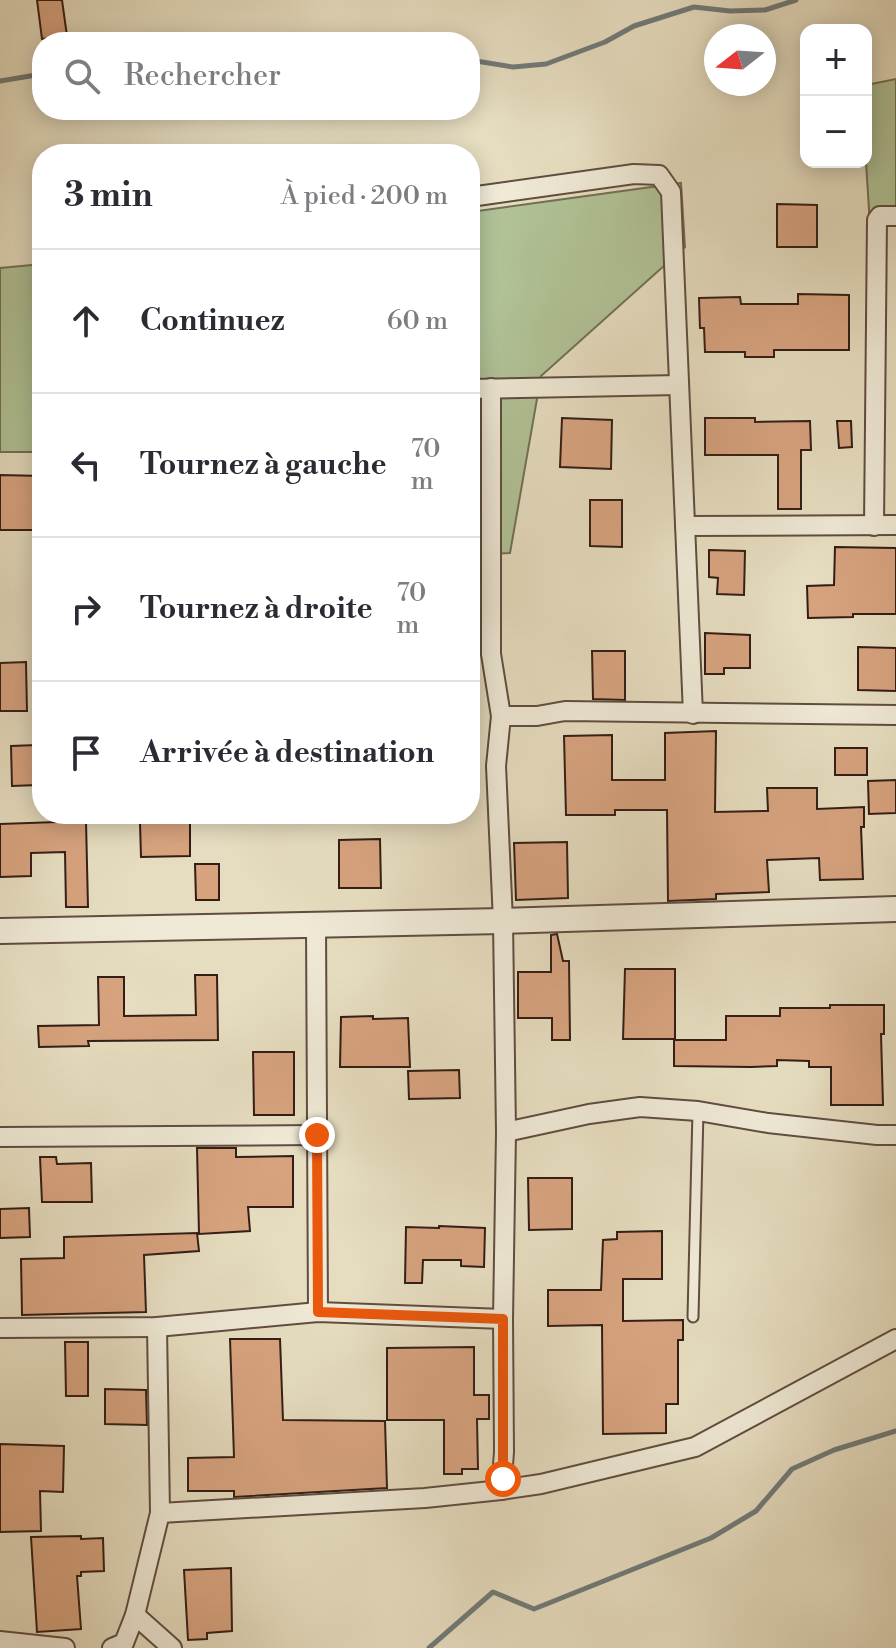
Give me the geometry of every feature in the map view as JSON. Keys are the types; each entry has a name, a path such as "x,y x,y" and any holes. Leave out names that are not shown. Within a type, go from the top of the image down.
{"street":[{"path":"480,196 634,174 659,175 671,192 693,714"},
{"path":"874,526 877,220 880,216 896,216"},
{"path":"480,389 679,385"},
{"path":"491,388 491,654 501,716 496,766 503,921 506,1132 504,1452 501,1490"},
{"path":"685,526 896,525"},
{"path":"501,716 537,716 565,711 896,715"},
{"path":"0,931 896,909"},
{"path":"316,925 318,1312"},
{"path":"506,1132 589,1114 640,1107 896,1135"},
{"path":"0,1137 317,1135"},
{"path":"0,1328 157,1327 318,1312 503,1319"},
{"path":"112,1648 124,1643 135,1615 160,1513 157,1327"},
{"path":"160,1513 425,1498 541,1484 695,1447 896,1339"},
{"path":"135,1615 172,1648"},
{"path":"0,1641 65,1648"}],"lane":[{"path":"693,1317 698,1111"}],"green space":[{"path":"896,79 896,223 870,226 866,168 872,168 872,84"},
{"path":"681,183 685,247 541,376 510,553 480,554 480,211"},
{"path":"32,265 32,452 0,452 0,268"}],"building":[{"path":"37,0 62,0 66,32 41,32"},
{"path":"777,204 817,205 817,247 777,247"},
{"path":"798,294 849,295 849,350 774,350 774,357 745,357 745,352 705,352 699,298 740,297 741,304 798,304"},
{"path":"562,418 612,420 611,469 560,467"},
{"path":"705,418 755,418 755,422 810,421 811,450 801,450 801,509 778,509 778,455 705,455"},
{"path":"837,421 851,421 852,447 839,448"},
{"path":"0,475 32,476 32,530 0,530"},
{"path":"590,500 622,500 622,547 590,546"},
{"path":"835,547 896,548 896,614 808,618 807,586 834,585"},
{"path":"709,550 745,551 744,595 717,594 718,578 709,577"},
{"path":"705,633 750,635 750,668 724,668 724,674 705,674"},
{"path":"858,647 896,648 896,691 858,690"},
{"path":"592,651 625,651 625,700 593,699"},
{"path":"26,662 27,711 0,711 0,663"},
{"path":"716,731 715,812 768,811 767,788 817,788 817,809 864,807 864,827 861,827 863,879 820,880 819,858 767,860 769,892 716,894 716,899 668,901 667,810 615,810 615,815 566,815 564,736 612,735 612,780 665,780 665,733"},
{"path":"32,745 32,785 12,786 11,746"},
{"path":"835,748 867,748 867,775 835,775"},
{"path":"896,780 896,813 869,814 868,781"},
{"path":"0,824 86,824 88,907 66,907 65,852 31,853 31,876 0,877"},
{"path":"140,824 190,824 190,856 141,857"},
{"path":"380,839 381,888 339,888 339,840"},
{"path":"567,842 568,898 516,900 514,843"},
{"path":"195,864 219,864 219,900 196,900"},
{"path":"557,934 563,961 569,961 570,1040 552,1040 552,1018 518,1018 518,972 551,972 551,935"},
{"path":"625,969 675,969 675,1039 623,1039"},
{"path":"195,975 217,975 218,1040 88,1041 89,1046 39,1047 38,1026 99,1025 98,977 124,977 124,1016 196,1015"},
{"path":"830,1005 884,1005 884,1034 881,1034 883,1105 831,1105 831,1067 809,1067 809,1061 777,1060 777,1066 751,1067 674,1066 674,1040 726,1040 726,1016 780,1016 780,1008 830,1008"},
{"path":"373,1016 373,1019 408,1018 410,1067 340,1067 341,1017"},
{"path":"253,1052 294,1052 294,1115 254,1115"},
{"path":"459,1070 460,1098 409,1099 408,1071"},
{"path":"197,1148 236,1148 236,1157 293,1156 293,1207 248,1207 250,1231 199,1234"},
{"path":"40,1157 56,1157 57,1164 91,1163 92,1202 42,1202"},
{"path":"528,1178 572,1178 572,1229 529,1230"},
{"path":"29,1208 30,1237 0,1238 0,1209"},
{"path":"406,1227 485,1228 484,1267 461,1266 461,1260 423,1260 422,1283 405,1283"},
{"path":"662,1231 662,1279 623,1279 623,1321 683,1320 683,1340 678,1340 678,1404 666,1404 666,1433 603,1434 602,1325 548,1326 548,1290 601,1290 603,1240 617,1239 617,1232"},
{"path":"197,1233 199,1251 144,1255 146,1312 22,1315 21,1259 64,1258 64,1237"},
{"path":"230,1339 280,1339 283,1420 385,1421 387,1488 234,1497 234,1491 188,1491 188,1458 234,1457"},
{"path":"65,1342 88,1342 88,1396 66,1396"},
{"path":"474,1347 474,1395 489,1395 489,1419 477,1419 478,1469 462,1469 462,1474 444,1474 444,1420 387,1420 387,1348"},
{"path":"105,1389 146,1390 147,1425 105,1424"},
{"path":"0,1444 64,1446 63,1492 40,1491 41,1531 0,1532"},
{"path":"81,1536 81,1539 103,1538 104,1571 81,1572 81,1576 77,1576 81,1629 37,1632 31,1537"},
{"path":"231,1568 232,1631 207,1633 207,1639 188,1640 184,1570"}],"waterway":[{"path":"480,62 513,67 546,64 605,42 634,26 694,7 730,11 765,10 796,0"},
{"path":"0,81 32,76"},
{"path":"429,1648 493,1592 534,1609 711,1538 756,1511 792,1469 834,1450 896,1431"}],"route":[{"path":"317,1135 318,1312 503,1319 503,1479"}]}
